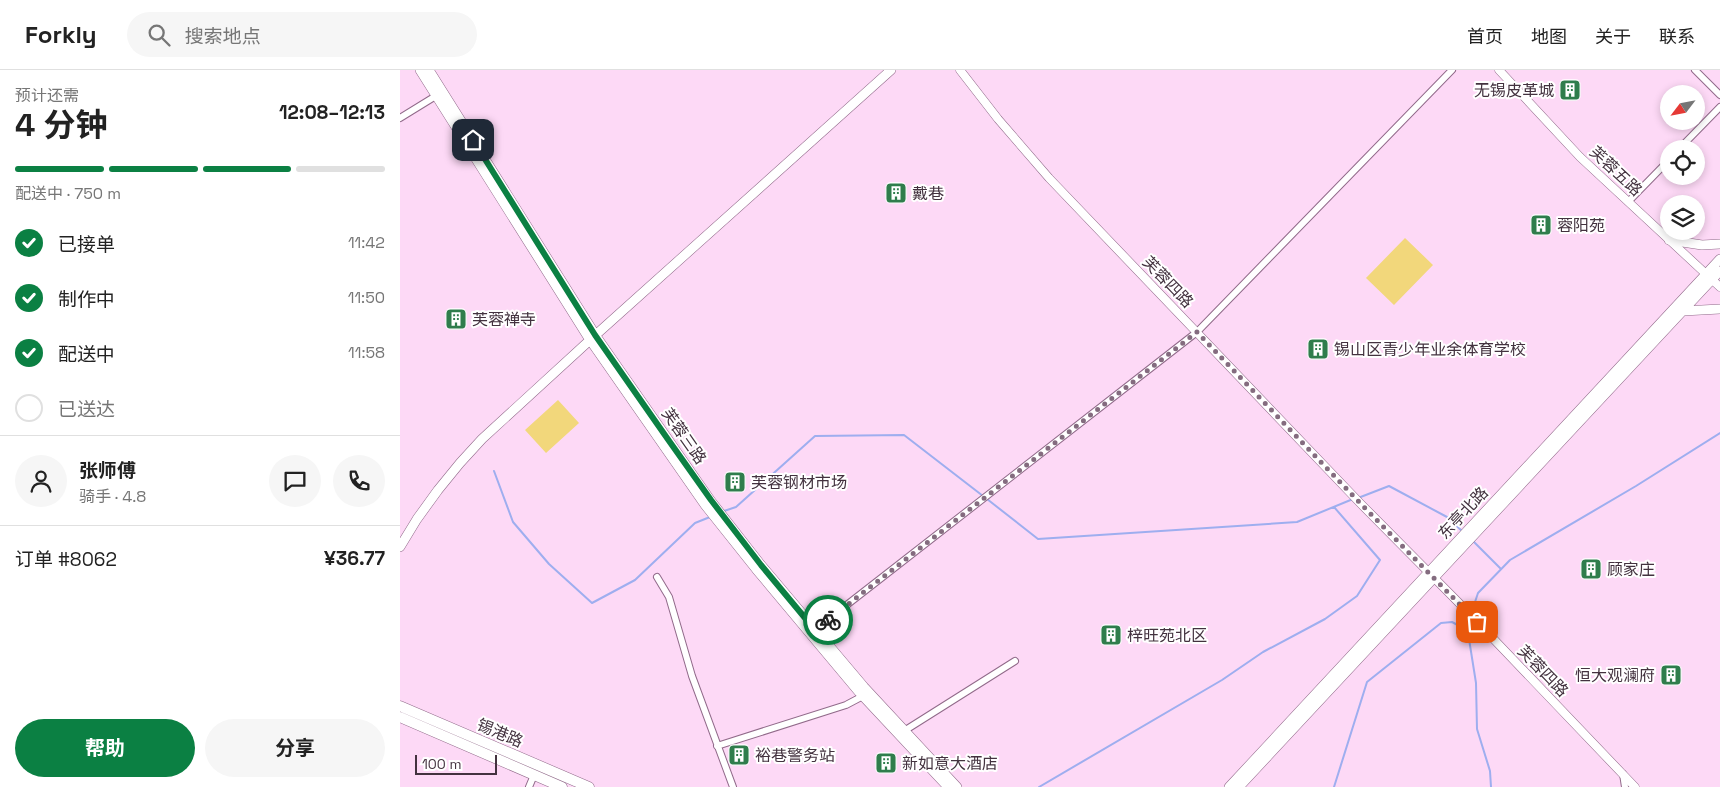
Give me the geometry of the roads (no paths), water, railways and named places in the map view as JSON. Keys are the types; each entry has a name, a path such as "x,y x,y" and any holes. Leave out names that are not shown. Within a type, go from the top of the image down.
{"main road":[{"name":"芙蓉三路","path":"420,70 439,94 592,337 756,569 957,787"},
{"name":"芙蓉三路","path":"429,70 439,94"},
{"path":"400,547 417,520 460,463 482,439 592,337 891,70"},
{"path":"1670,240 1702,245 1720,244"},
{"name":"东亭北路","path":"1472,531 1683,311 1720,259"},
{"name":"东亭北路","path":"1229,787 1461,543 1709,277 1720,271"},
{"path":"1683,311 1720,309"},
{"name":"东亭北路","path":"1239,787 1431,574"},
{"name":"芙蓉三路","path":"813,632 863,696 948,787"},
{"name":"锡港路","path":"400,706 589,787"},
{"name":"锡港路","path":"400,717 562,787"}],"street":[{"name":"芙蓉四路","path":"960,70 998,119 1049,178 1635,787"},
{"path":"813,632 1197,332 1452,70"},
{"name":"芙蓉五路","path":"1499,70 1580,157 1660,231"},
{"path":"1695,70 1720,95"},
{"path":"400,118 439,94"},
{"path":"1688,140 1720,106"},
{"path":"1628,202 1660,169"},
{"name":"芙蓉五路","path":"1670,240 1720,287"},
{"path":"657,577 669,597 692,676 733,787"},
{"path":"904,731 1015,661"},
{"path":"717,746 846,705 863,696"},
{"path":"1623,774 1625,787"},
{"path":"529,787 534,775"}],"waterway":[{"path":"1472,611 1478,593 1510,560 1636,486 1720,433"},
{"path":"724,511 736,507 815,436 904,435 983,496"},
{"path":"494,471 513,522 549,564 592,603 635,580 695,523 710,517"},
{"path":"1358,498 1389,486 1447,517 1462,531"},
{"path":"987,499 1038,539 1297,522 1353,499"},
{"path":"1039,787 1222,680 1263,652 1325,619 1357,596 1380,560 1334,507"},
{"path":"1473,541 1501,569"},
{"path":"1334,787 1367,682 1441,623 1452,622 1465,629 1469,618"},
{"path":"1465,629 1469,639 1476,683 1477,729 1490,771 1491,787"}],"place":[{"name":"无锡皮革城","path":"1570,90"},
{"name":"戴巷","path":"896,193"},
{"name":"蓉阳苑","path":"1541,225"},
{"name":"芙蓉禅寺","path":"456,319"},
{"name":"锡山区青少年业余体育学校","path":"1318,349"},
{"name":"芙蓉钢材市场","path":"735,482"},
{"name":"顾家庄","path":"1591,569"},
{"name":"梓旺苑北区","path":"1111,635"},
{"name":"恒大观澜府","path":"1671,675"},
{"name":"裕巷警务站","path":"739,755"},
{"name":"新如意大酒店","path":"886,763"}]}
